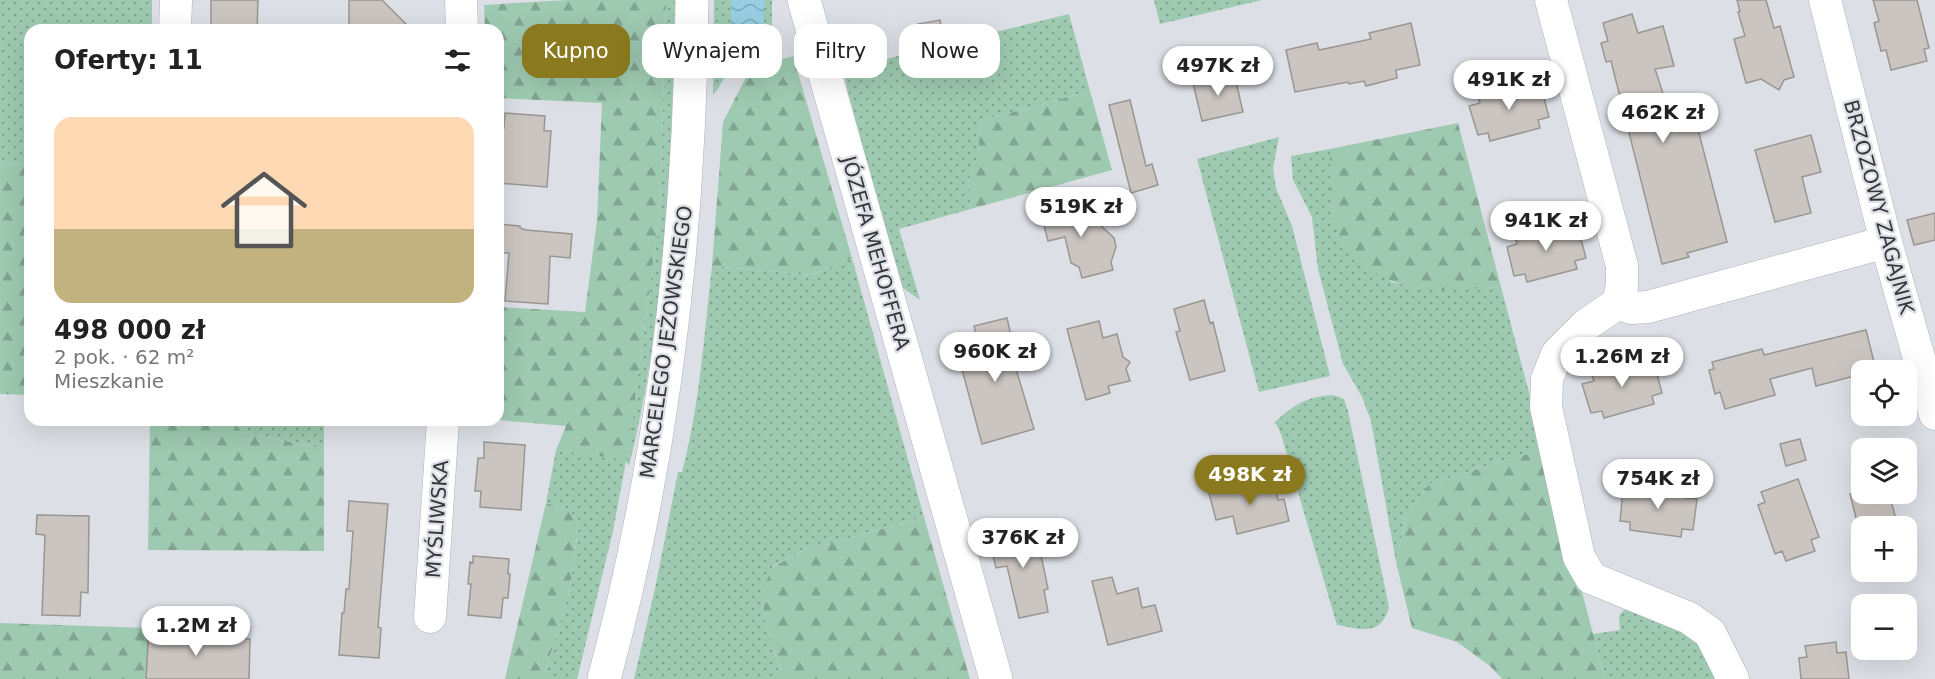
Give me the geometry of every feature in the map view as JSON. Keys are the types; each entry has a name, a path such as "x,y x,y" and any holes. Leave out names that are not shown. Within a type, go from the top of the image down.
{"street":[{"path":"175,24 176,0"},
{"path":"461,0 462,24"},
{"name":"MARCELEGO JEŻOWSKIEGO","path":"608,664 641,519 671,329 684,224 692,69 692,0"},
{"name":"JÓZEFA MEHOFFERA","path":"804,0 996,679"},
{"path":"1551,0 1622,266 1622,286 1618,303 1586,325 1557,354 1547,379 1546,407 1579,557 1591,578 1689,618 1710,633 1733,679"},
{"name":"BRZOZOWY ZAGAJNIK","path":"1825,0 1886,242 1935,414"},
{"path":"1618,303 1631,308 1648,307 1886,242"},
{"name":"MYŚLIWSKA","path":"430,617 443,426"}],"green space":[{"path":"0,0 152,0 152,24 24,24 24,164 0,163"},
{"path":"568,0 666,0 665,24 642,24 642,78 664,78 660,210 627,460 556,450 566,426 504,421 504,307 585,312 597,221 602,103 504,98 504,24 485,24 484,5"},
{"path":"666,0 675,0 674,24 665,24"},
{"path":"714,0 772,0 772,24 714,24"},
{"path":"1154,0 1262,0 1160,24"},
{"path":"1069,14 1090,91 980,121 978,155 968,182 971,209 899,229 920,300 903,288 896,275 845,78 887,78 887,59 899,56 899,78 1000,78 1000,31"},
{"path":"793,56 794,78 799,78 852,258 811,275 712,266 723,122 746,78 782,78 782,59"},
{"path":"664,78 673,78 665,234 652,351 642,409 629,466 626,461 613,531 577,679 543,679 569,593 579,522 569,510 546,503 556,450 627,459 660,210"},
{"path":"713,78 724,78 719,87 713,95"},
{"path":"1090,91 1112,170 971,209 968,182 978,154 980,121"},
{"path":"1458,123 1501,287 1432,290 1406,286 1390,280 1363,264 1342,240 1332,209 1330,149"},
{"path":"1279,137 1273,168 1276,188 1292,226 1330,376 1259,392 1197,159"},
{"path":"1330,149 1332,211 1391,282 1423,289 1501,287 1544,449 1429,484 1406,517 1396,562 1371,421 1362,397 1343,364 1318,269 1312,217 1293,180 1291,156"},
{"path":"0,163 24,164 24,395 0,394"},
{"path":"852,258 924,517 803,551 773,566 764,614 784,679 634,679 678,472 682,472 693,421 712,266 811,275"},
{"path":"1333,395 1344,399 1348,411 1389,607 1381,623 1369,629 1337,625 1281,434 1275,422 1301,402"},
{"path":"150,426 237,426 242,432 324,449 324,551 148,550"},
{"path":"237,426 324,426 324,449 242,432"},
{"path":"1544,449 1605,679 1502,679 1490,666 1457,642 1412,628 1396,562 1406,517 1429,484"},
{"path":"546,503 569,510 579,522 569,593 543,679 505,679"},
{"path":"924,517 970,679 784,679 764,614 764,585 774,566 803,551"},
{"path":"1627,606 1701,638 1722,679 1605,679 1593,634 1620,630 1619,616"},
{"path":"0,623 149,628 146,679 0,679"}],"water":[{"path":"731,0 764,0 764,24 731,24"}],"building":[{"path":"211,0 258,0 257,24 211,24"},
{"path":"349,0 382,0 406,24 349,24"},
{"path":"1737,0 1766,0 1774,28 1780,26 1794,77 1784,80 1779,90 1761,79 1746,83 1734,39 1745,36"},
{"path":"1873,0 1917,0 1929,48 1924,49 1927,61 1891,70 1886,50 1881,51 1874,23 1879,21"},
{"path":"1632,14 1638,33 1663,26 1674,66 1655,69 1669,112 1692,106 1727,242 1687,253 1689,257 1662,264 1611,61 1606,62 1601,43 1608,41 1603,23"},
{"path":"940,20 941,24 918,24"},
{"path":"1411,23 1420,65 1396,70 1397,78 1366,86 1364,81 1349,84 1348,82 1295,92 1286,50 1317,43 1319,50 1371,39 1369,33"},
{"path":"1234,73 1243,112 1202,121 1193,83"},
{"path":"1528,82 1530,90 1541,87 1549,117 1538,120 1540,128 1490,141 1488,133 1478,135 1469,106 1480,103 1478,95"},
{"path":"1130,100 1146,166 1152,164 1158,185 1131,193 1109,105"},
{"path":"505,113 545,116 544,131 551,131 547,187 504,183"},
{"path":"1811,135 1821,172 1802,177 1811,213 1775,222 1755,150"},
{"path":"1074,201 1114,238 1116,247 1111,262 1113,270 1082,278 1079,267 1071,263 1065,237 1048,241 1040,210"},
{"path":"1935,213 1935,240 1914,245 1907,220"},
{"path":"1565,223 1567,231 1578,228 1586,258 1575,261 1577,269 1527,282 1525,274 1514,276 1507,247 1517,244 1515,236"},
{"path":"504,225 520,226 526,230 572,234 570,258 550,256 548,304 505,301 509,253 504,253"},
{"path":"1204,300 1210,323 1213,322 1225,371 1190,380 1176,332 1180,331 1174,309"},
{"path":"1007,318 1016,358 1013,359 1034,429 982,444 956,347 978,342 974,326"},
{"path":"1099,321 1103,338 1117,334 1123,357 1130,362 1126,369 1130,381 1108,386 1110,393 1086,400 1067,329"},
{"path":"1866,330 1874,360 1851,360 1851,377 1816,386 1812,368 1770,379 1775,395 1725,409 1720,392 1715,394 1709,370 1714,369 1712,362 1762,349 1764,355"},
{"path":"1641,358 1643,366 1654,363 1662,393 1652,396 1654,404 1604,418 1602,411 1591,413 1582,384 1594,381 1591,373"},
{"path":"1800,439 1806,460 1786,466 1780,444"},
{"path":"484,442 525,445 521,510 480,507 481,491 475,491 478,458 484,458"},
{"path":"1273,479 1278,500 1284,499 1289,521 1237,534 1233,516 1216,520 1209,493"},
{"path":"1798,479 1819,537 1811,540 1815,551 1786,561 1782,551 1775,554 1758,505 1765,502 1761,492"},
{"path":"1635,483 1687,489 1686,498 1697,499 1693,530 1682,529 1681,537 1630,530 1630,522 1620,521 1623,490 1634,491"},
{"path":"349,501 388,504 378,627 381,628 379,658 339,655 342,613 344,613 346,589 349,589 353,531 347,531"},
{"path":"1852,504 1892,504 1895,516 1856,516"},
{"path":"37,515 89,516 88,593 81,592 80,616 42,615 45,535 36,534"},
{"path":"1035,526 1048,589 1044,590 1048,612 1019,618 1007,566 996,568 988,536"},
{"path":"473,556 509,559 508,598 503,598 501,618 468,615 471,584 468,584 470,562 473,563"},
{"path":"1112,577 1117,594 1138,588 1142,608 1155,605 1162,631 1108,645 1092,581"},
{"path":"149,628 170,628 170,638 250,639 249,679 146,679"},
{"path":"1836,642 1837,653 1846,652 1849,679 1801,679 1799,658 1807,657 1805,646"}]}
